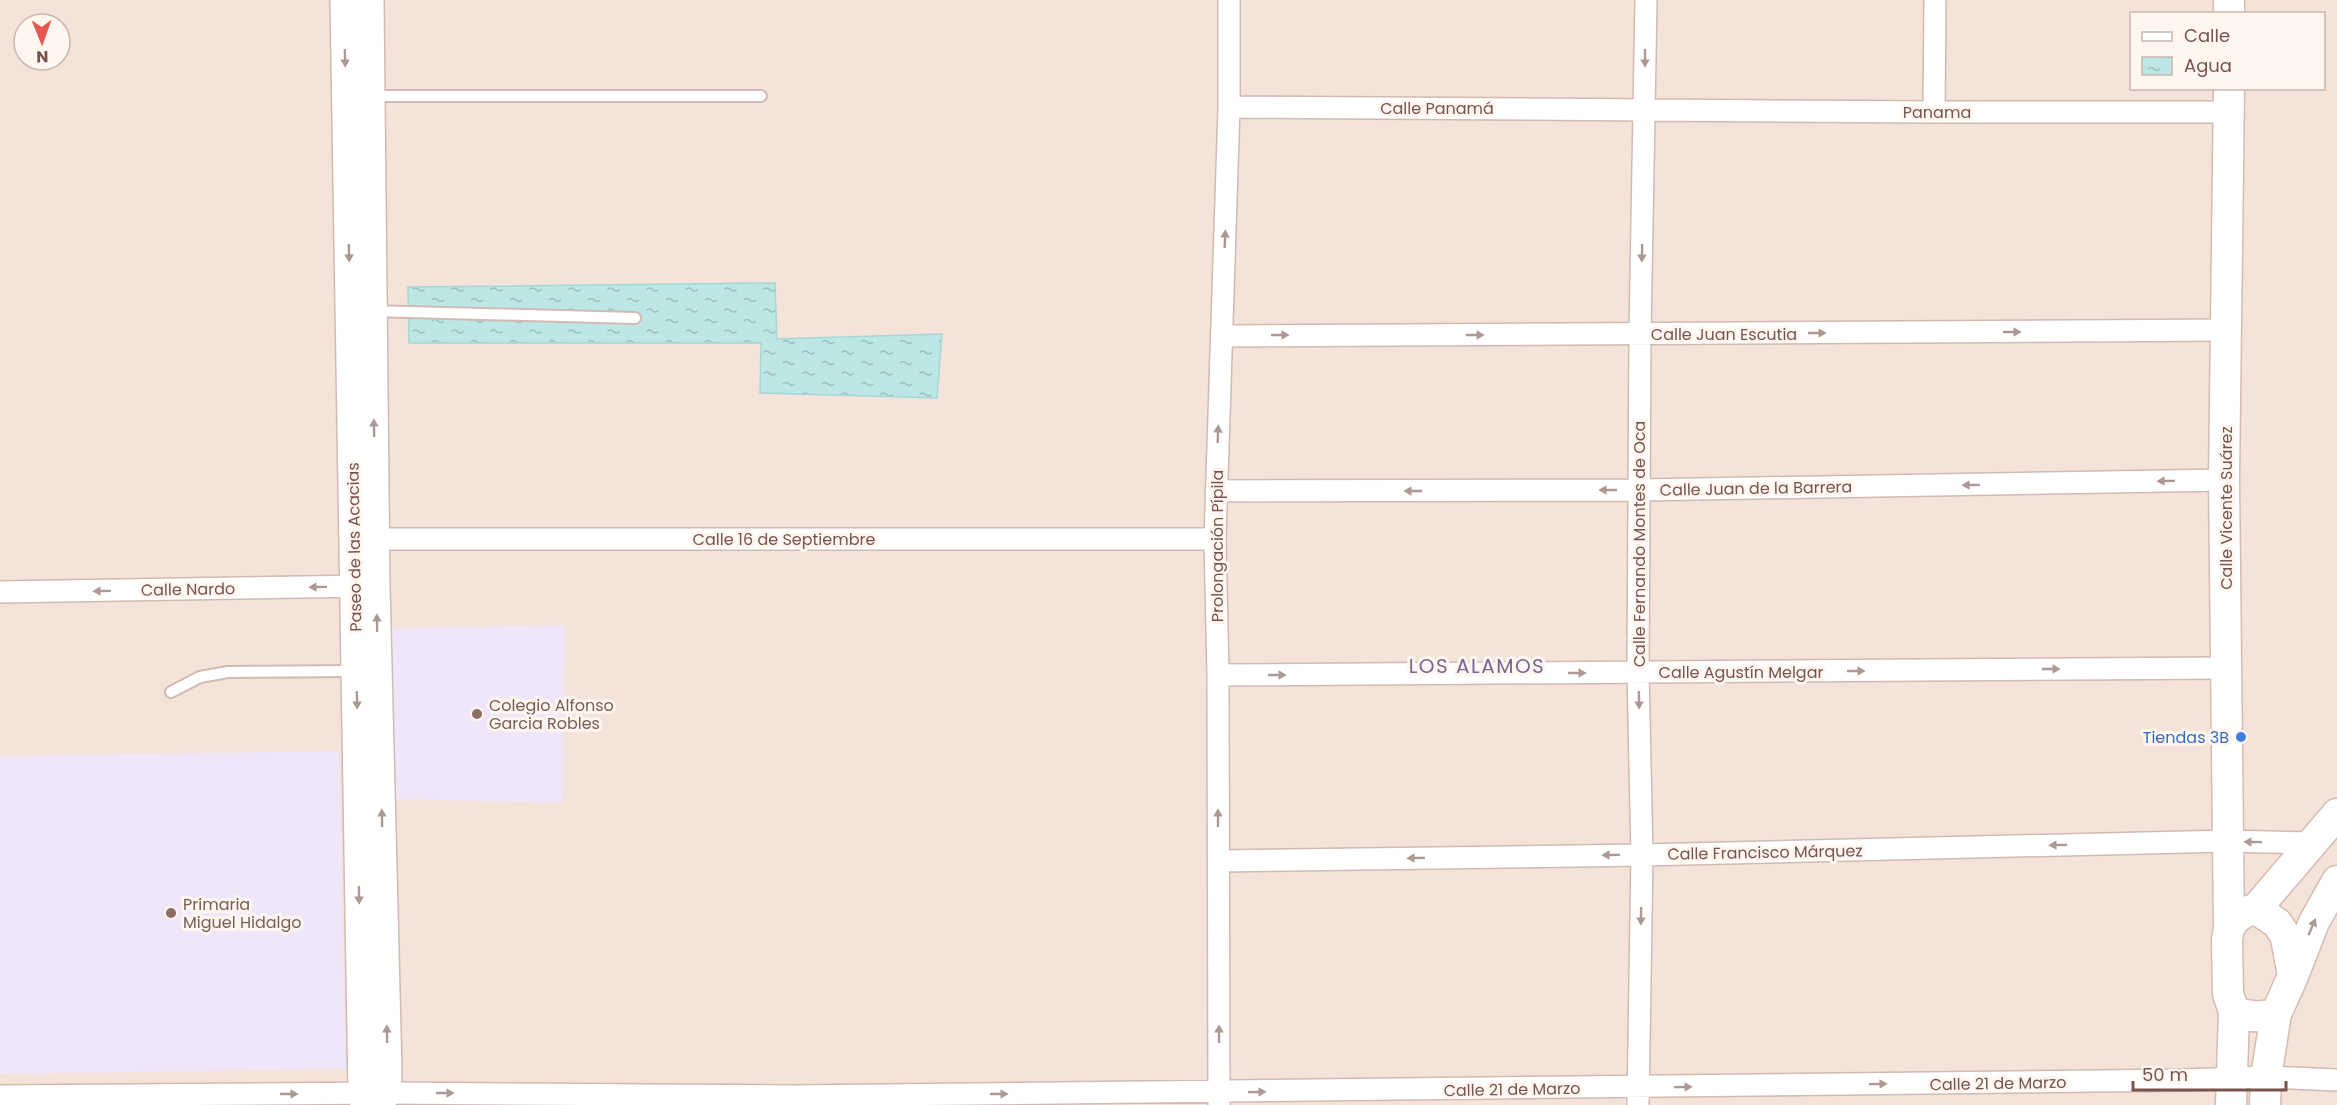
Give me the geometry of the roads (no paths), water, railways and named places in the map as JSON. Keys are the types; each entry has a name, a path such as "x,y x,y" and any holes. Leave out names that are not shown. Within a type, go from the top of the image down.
{"main road":[{"name":"Calle Vicente Suárez","path":"2229,100 2224,480 2228,668 2229,928"},
{"path":"2231,1091 2234,1011 2228,994 2227,980 2226,952 2229,928 2239,916 2256,909 2337,814"},
{"path":"2266,1091 2276,1014 2314,922 2337,881"},
{"path":"2256,909 2271,917 2285,935 2292,976"},
{"path":"2234,1011 2260,1017 2276,1014"}],"street":[{"name":"Paseo de las Acacias","path":"345,0 365,540 373,1099"},
{"name":"Paseo de las Acacias","path":"365,540 372,311 370,0"},
{"name":"Prolongación Pípila","path":"1219,1099 1218,675 1215,539 1229,106 1230,0"},
{"name":"Calle Fernando Montes de Oca","path":"1638,1096 1642,855 1638,673 1640,334 1646,0"},
{"path":"1934,112 1935,0"},
{"name":"Panama","path":"1645,108 1934,112 2229,100"},
{"name":"Calle Panamá","path":"1229,106 1645,108"},
{"name":"Calle Juan Escutia","path":"1222,336 2227,330"},
{"name":"Calle Juan de la Barrera","path":"1216,491 1640,490 2224,480"},
{"name":"Calle 16 de Septiembre","path":"365,540 1215,539"},
{"name":"Paseo de las Acacias","path":"366,586 357,671 373,1099"},
{"name":"Calle Nardo","path":"0,592 366,586"},
{"name":"Calle Agustín Melgar","path":"1218,675 2228,668"},
{"name":"Calle Francisco Márquez","path":"1219,861 1642,855 2228,842 2312,843"},
{"name":"Calle 21 de Marzo","path":"0,1096 793,1101 1219,1099 1638,1096 2184,1080 2231,1091 2266,1091 2337,1080"}],"lane":[{"path":"370,96 761,96"},
{"path":"372,311 635,318"},
{"path":"171,692 200,677 228,672 357,671"}],"water":[{"path":"775,283 777,339 942,334 937,398 760,393 761,343 409,343 408,287"}],"place":[{"name":"Colegio Alfonso Garcia Robles","path":"477,714"},
{"name":"Tiendas 3B","path":"2241,737"},
{"name":"Primaria Miguel Hidalgo","path":"171,913"}],"district":[{"name":"LOS ALAMOS","path":"1477,666"}]}
